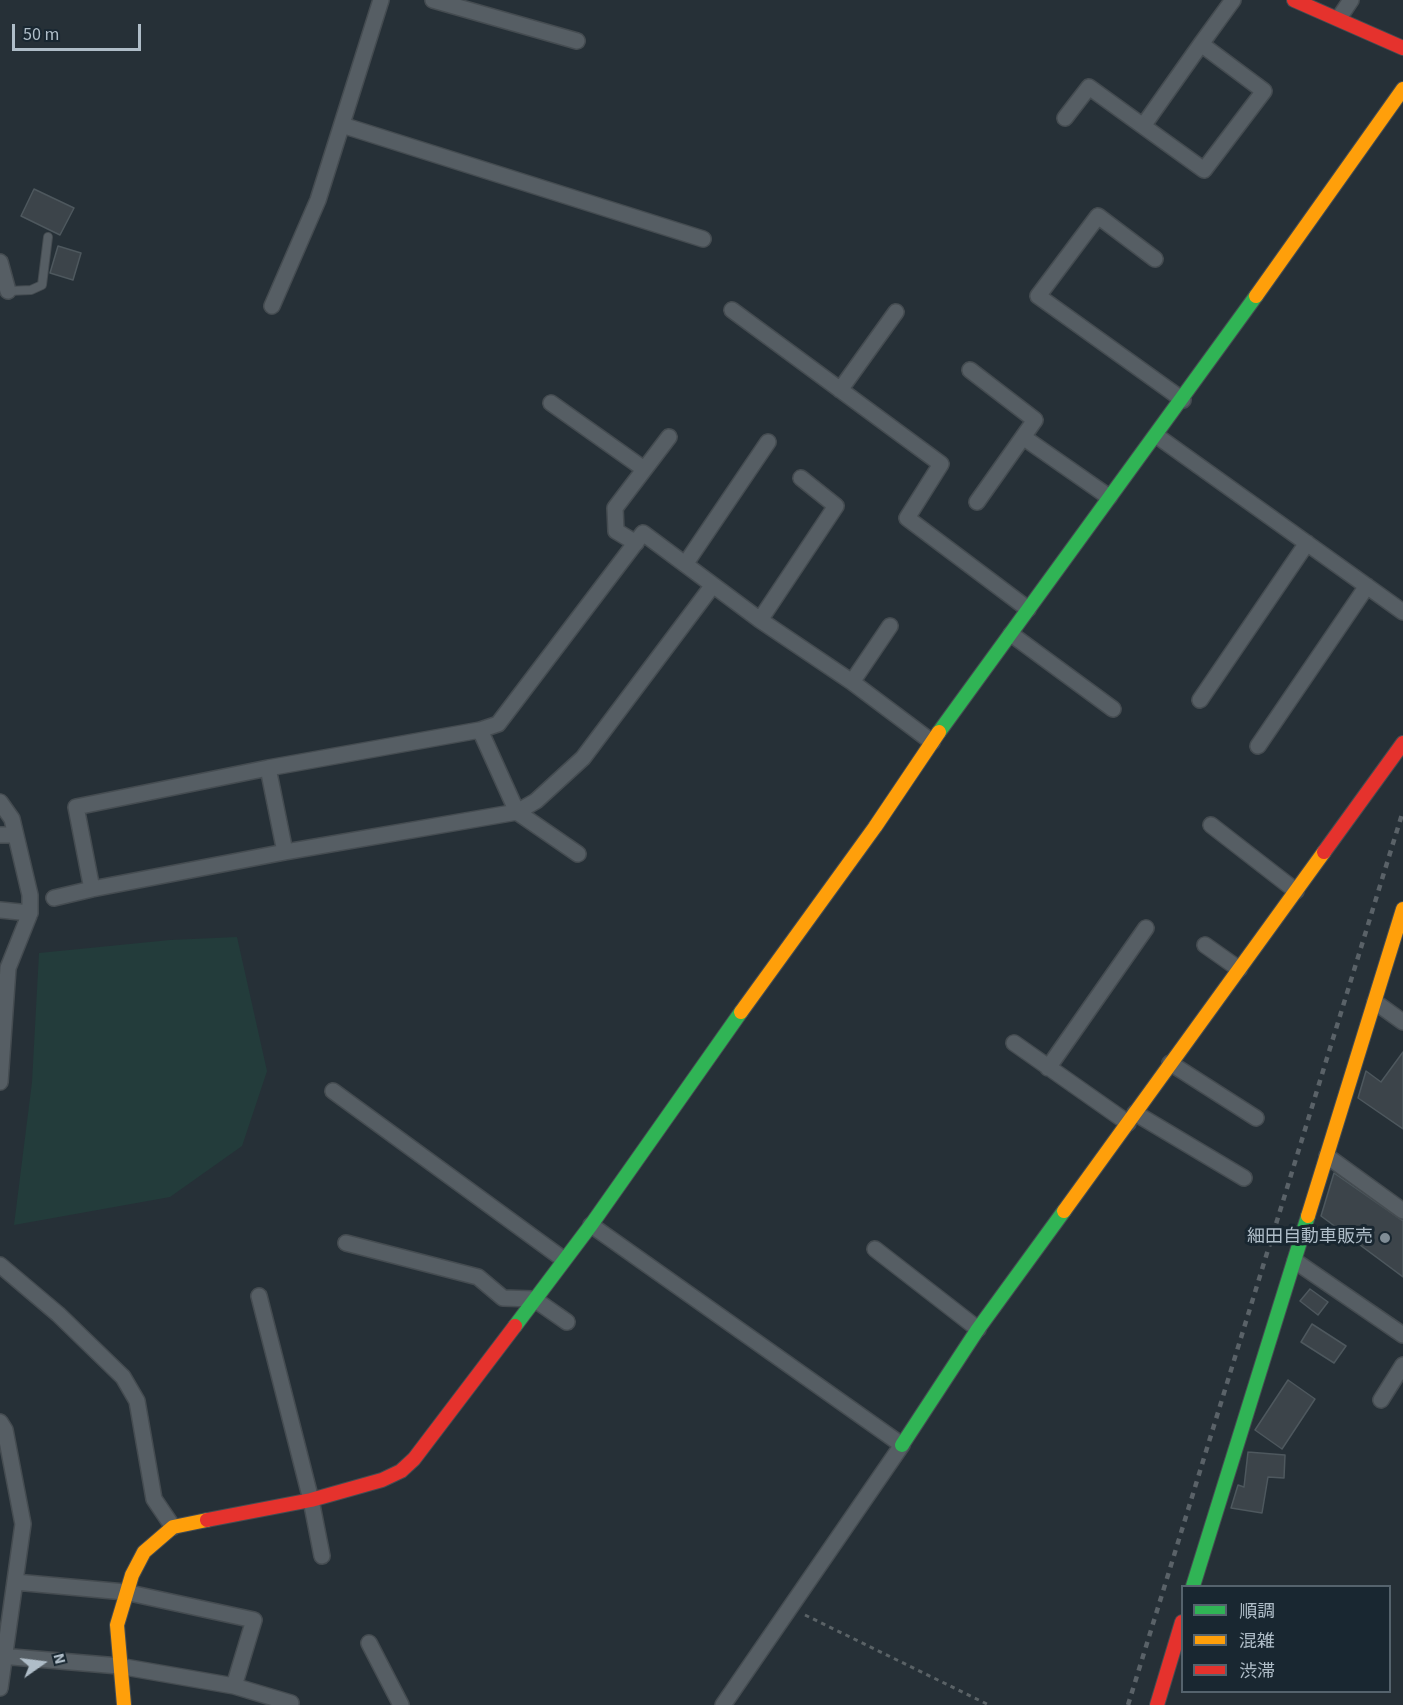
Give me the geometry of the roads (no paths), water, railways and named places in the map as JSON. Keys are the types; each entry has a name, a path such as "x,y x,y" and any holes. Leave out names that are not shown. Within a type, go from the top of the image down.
{"street":[{"path":"272,306 318,200 381,0"},
{"path":"433,0 577,41"},
{"path":"1143,126 1233,0"},
{"path":"1294,0 1403,48"},
{"path":"1339,18 1351,0"},
{"path":"1065,118 1089,87 1204,170 1264,91 1201,44"},
{"path":"124,1705 117,1624 125,1592 144,1552 173,1527 311,1500 382,1480 400,1471 414,1460 563,1259 591,1225 818,902 875,827 932,742 1109,497 1183,400 1403,89"},
{"path":"342,125 703,239"},
{"path":"1155,259 1098,216 1038,296 1183,400"},
{"path":"0,262 8,291"},
{"path":"732,310 941,464 907,519 1028,609"},
{"path":"840,390 896,312"},
{"path":"970,370 1035,420 978,502"},
{"path":"551,404 644,469"},
{"path":"1157,436 1403,612"},
{"path":"636,543 616,531 615,508 669,437"},
{"path":"1023,437 1109,497"},
{"path":"686,563 768,442"},
{"path":"760,620 836,506 801,478"},
{"path":"92,889 76,807 268,768 480,730 498,724 643,533 760,620 852,682 932,742"},
{"path":"1200,700 1307,543"},
{"path":"54,898 285,852 517,812 536,801 583,758 713,585"},
{"path":"1258,746 1367,586"},
{"path":"852,682 890,626"},
{"path":"1011,634 1113,709"},
{"path":"480,730 517,812 578,854"},
{"path":"723,1705 902,1445 978,1329 1403,743"},
{"path":"268,768 285,852"},
{"path":"0,802 12,819 8,835 30,895 30,913 9,968 0,1082"},
{"path":"1211,825 1296,891"},
{"path":"1195,1585 1403,909"},
{"path":"0,910 30,913"},
{"path":"1048,1068 1146,928"},
{"path":"1205,945 1239,969"},
{"path":"1375,1002 1403,1022"},
{"path":"1014,1043 1048,1068 1132,1118 1244,1179"},
{"path":"1170,1063 1256,1118"},
{"path":"333,1091 563,1259"},
{"path":"1327,1156 1403,1211"},
{"path":"591,1225 902,1445"},
{"path":"346,1243 478,1277 503,1298 534,1299 567,1323"},
{"path":"875,1249 978,1329"},
{"path":"1294,1261 1403,1335"},
{"path":"0,1265 58,1314 123,1377 137,1401 154,1499 173,1527"},
{"path":"259,1296 311,1500 322,1556"},
{"path":"1381,1400 1403,1365"},
{"path":"0,1422 5,1430 23,1524 2,1656 0,1688"},
{"path":"15,1582 125,1592 254,1620 234,1686"},
{"path":"1157,1705 1181,1625"},
{"path":"369,1643 400,1705"},
{"path":"2,1656 119,1665 234,1686 291,1703"}],"lane":[{"path":"8,291 31,290 42,285 48,237"}],"railway":[{"path":"1128,1705 1403,811"}],"place":[{"name":"細田自動車販売","path":"1385,1238"}]}
